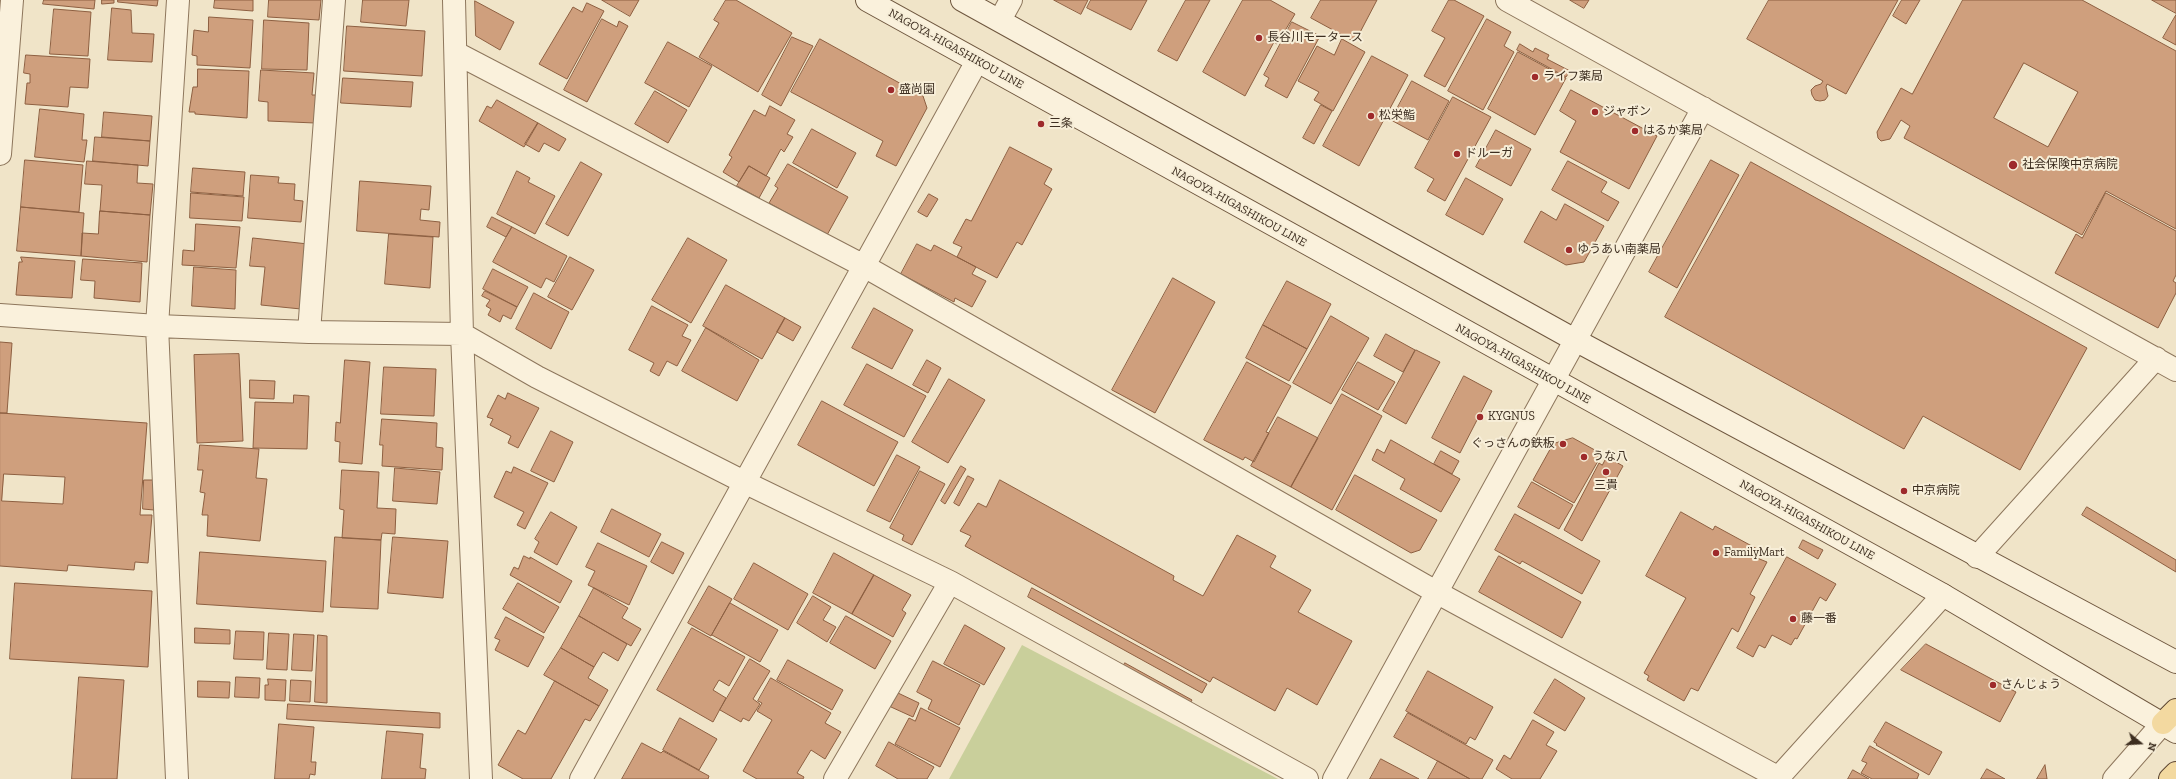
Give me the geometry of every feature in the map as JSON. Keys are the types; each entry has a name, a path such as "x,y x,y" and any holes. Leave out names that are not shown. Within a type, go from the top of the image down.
{"main road":[{"path":"2170,779 2176,773"}],"street":[{"path":"0,154 12,0"},
{"path":"177,779 157,326 178,0"},
{"path":"309,332 334,0"},
{"path":"454,0 462,334 481,779"},
{"name":"NAGOYA-HIGASHIKOU LINE","path":"867,0 2172,722"},
{"path":"962,0 1575,340 1977,557 2176,662"},
{"path":"1000,20 1011,0"},
{"path":"1507,0 2176,370"},
{"path":"456,53 864,266 1436,592 1779,778 1943,595"},
{"path":"581,779 977,61"},
{"path":"1334,779 1552,380 1703,108"},
{"path":"0,315 157,326 309,332 462,334 537,377 744,482 950,582 1307,779"},
{"path":"1977,557 2156,358"},
{"path":"835,779 950,582"},
{"path":"2114,779 2172,722"}],"green space":[{"path":"1022,645 1278,779 949,779"}],"building":[{"path":"44,0 95,0 94,9 43,4"},
{"path":"102,0 114,0 114,3 102,4"},
{"path":"118,0 158,0 157,6 118,2"},
{"path":"215,0 253,0 253,11 214,8"},
{"path":"269,0 321,0 319,20 268,17"},
{"path":"363,0 409,0 406,26 361,22"},
{"path":"602,0 639,0 630,16"},
{"path":"726,0 736,0 792,33 758,92 699,57 719,23 714,20"},
{"path":"1054,0 1088,0 1081,14"},
{"path":"1091,0 1147,0 1131,30 1087,8"},
{"path":"1186,0 1210,0 1177,61 1158,51"},
{"path":"1243,0 1270,0 1295,14 1277,44 1274,42 1245,96 1203,72"},
{"path":"1321,0 1377,0 1355,42 1311,18"},
{"path":"1449,0 1454,0 1484,16 1445,87 1424,76 1445,38 1432,31"},
{"path":"1570,0 1589,0 1584,8"},
{"path":"1769,0 1898,0 1846,94 1827,84 1826,87 1828,96 1825,100 1820,101 1815,100 1811,90 1823,81 1747,39"},
{"path":"1902,0 1920,0 1906,24 1893,16"},
{"path":"1963,0 2082,0 2176,51 2176,229 2106,191 2082,235 1904,138 1910,126 1901,120 1890,139 1881,141 1878,138 1877,132 1901,88 1912,94","holes":["2024,63 2078,92 2048,147 1994,118"]},
{"path":"2152,0 2176,0 2176,13"},
{"path":"475,1 514,22 500,50 476,36"},
{"path":"587,3 604,11 567,79 539,64 573,7 582,12"},
{"path":"112,8 131,10 132,33 154,34 152,62 108,60"},
{"path":"54,9 91,12 88,56 50,54"},
{"path":"2176,15 2176,45 2163,38"},
{"path":"209,17 253,20 250,68 197,65 197,56 192,55 194,30 208,32"},
{"path":"602,19 617,27 619,21 628,26 587,102 564,90"},
{"path":"1487,19 1511,32 1504,46 1514,52 1483,110 1448,91"},
{"path":"264,20 309,23 307,70 262,69"},
{"path":"1292,22 1320,36 1287,98 1265,86 1269,78 1264,75"},
{"path":"347,26 425,31 422,76 344,71"},
{"path":"792,37 813,46 781,106 762,95"},
{"path":"820,39 923,96 927,108 896,166 876,156 883,141 791,92"},
{"path":"1342,39 1365,52 1333,111 1314,100 1319,92 1298,81 1317,46 1334,55"},
{"path":"668,42 712,66 689,107 645,83"},
{"path":"1520,44 1533,52 1535,48 1549,55 1547,59 1570,71 1566,77 1517,50"},
{"path":"1518,52 1566,78 1535,135 1488,109"},
{"path":"26,55 90,59 88,88 70,87 68,107 25,104 27,83 30,83 30,74 24,73"},
{"path":"1372,56 1408,75 1359,166 1323,146"},
{"path":"198,69 249,71 247,118 195,114 195,112 189,112 193,87 197,87"},
{"path":"261,70 314,73 312,95 317,95 315,123 268,121 268,102 259,101"},
{"path":"343,78 413,82 411,107 341,103"},
{"path":"1412,81 1449,101 1428,140 1391,120"},
{"path":"1571,90 1657,136 1629,189 1560,152 1576,121 1560,111"},
{"path":"655,91 687,110 668,143 635,124"},
{"path":"1453,97 1491,117 1445,201 1427,191 1434,179 1415,168"},
{"path":"497,100 538,123 524,147 479,121 487,106 491,108"},
{"path":"1321,105 1332,111 1314,144 1303,138"},
{"path":"770,106 795,120 787,134 793,137 784,152 781,149 766,176 749,166 739,182 723,172 732,157 729,155 754,110 765,116"},
{"path":"40,109 84,114 82,140 87,140 84,162 35,157"},
{"path":"104,112 152,116 150,141 102,137"},
{"path":"538,123 566,139 559,151 544,143 539,152 525,144"},
{"path":"812,129 856,153 837,188 793,163"},
{"path":"1496,130 1531,149 1511,186 1476,167"},
{"path":"95,137 150,141 148,166 93,161"},
{"path":"1010,147 1052,169 1044,184 1052,189 1022,245 1017,242 997,278 957,257 962,247 953,243 966,219 971,221"},
{"path":"25,160 83,165 79,212 21,207"},
{"path":"1711,160 1739,175 1677,288 1649,272"},
{"path":"87,161 138,165 137,183 153,184 150,215 100,211 102,185 85,184"},
{"path":"1568,161 1607,182 1601,192 1619,202 1608,221 1552,190"},
{"path":"581,162 602,174 568,236 546,224"},
{"path":"1751,162 2087,348 2020,470 1923,416 1904,449 1665,317"},
{"path":"788,164 848,197 827,235 769,203 778,188 775,186"},
{"path":"749,166 770,178 759,198 737,186"},
{"path":"193,168 245,172 243,196 191,192"},
{"path":"517,171 530,178 528,182 555,196 535,234 497,214"},
{"path":"251,175 279,177 278,183 295,184 294,200 303,201 301,222 248,218"},
{"path":"1466,178 1503,199 1483,235 1446,215"},
{"path":"360,181 431,186 429,210 421,209 420,220 440,222 439,237 357,231"},
{"path":"191,193 244,197 242,221 190,218"},
{"path":"2106,193 2176,231 2176,275 2173,281 2176,283 2176,293 2158,328 2055,273 2076,234 2082,238"},
{"path":"929,194 938,199 927,217 918,212"},
{"path":"1565,204 1604,226 1584,262 1566,265 1524,242 1541,211 1556,220"},
{"path":"21,207 84,213 81,256 17,251"},
{"path":"100,211 150,215 147,262 81,256 82,233 98,234"},
{"path":"492,217 512,227 506,237 487,227"},
{"path":"196,224 240,227 236,268 182,265 183,250 194,251"},
{"path":"512,227 567,256 554,282 546,278 541,288 493,262"},
{"path":"389,234 433,237 430,288 385,284"},
{"path":"253,238 308,244 301,309 261,305 265,267 250,266"},
{"path":"688,238 727,260 691,323 652,300"},
{"path":"917,244 931,251 934,245 976,267 972,274 986,281 972,307 955,298 954,302 901,274"},
{"path":"21,257 75,261 72,298 16,295 19,262 22,262"},
{"path":"570,257 594,270 572,310 548,297"},
{"path":"83,259 142,263 140,302 94,298 95,281 81,280"},
{"path":"194,267 236,270 235,309 192,306"},
{"path":"493,269 528,287 517,307 483,289"},
{"path":"1173,278 1215,302 1155,413 1112,390"},
{"path":"1287,281 1331,304 1307,349 1263,325"},
{"path":"726,285 785,318 762,359 703,326"},
{"path":"485,291 517,307 511,319 503,315 500,322 488,315 491,309 486,306 490,300 482,296"},
{"path":"534,293 569,312 551,349 516,329"},
{"path":"652,306 688,325 682,336 691,340 677,366 667,361 659,376 650,371 654,363 629,350"},
{"path":"874,308 913,330 892,369 852,348"},
{"path":"1331,316 1369,338 1331,404 1293,383"},
{"path":"785,318 801,327 793,341 777,332"},
{"path":"1263,325 1307,349 1289,381 1246,358"},
{"path":"706,328 759,360 737,401 682,371"},
{"path":"1386,334 1415,350 1403,372 1374,356"},
{"path":"0,342 12,343 7,413 0,413"},
{"path":"1416,350 1440,362 1406,424 1383,411"},
{"path":"239,354 243,441 197,443 194,355"},
{"path":"345,360 370,362 362,464 339,462 340,442 335,441 336,422 340,423"},
{"path":"927,360 941,368 928,393 913,385"},
{"path":"1247,362 1291,386 1266,432 1269,433 1254,462 1245,457 1243,460 1204,440"},
{"path":"1358,362 1395,382 1378,410 1342,390"},
{"path":"867,364 926,396 904,437 844,405"},
{"path":"384,367 436,369 434,416 381,414"},
{"path":"1464,376 1492,391 1460,453 1432,438"},
{"path":"949,379 985,400 948,463 912,442"},
{"path":"250,380 275,381 274,399 250,398"},
{"path":"508,393 539,408 518,448 508,443 511,436 490,425 493,419 487,417 498,395 505,399"},
{"path":"1342,394 1382,416 1332,510 1291,487"},
{"path":"294,395 309,396 307,449 253,448 255,402 293,403"},
{"path":"822,401 898,442 874,486 798,445"},
{"path":"0,413 147,423 140,515 152,515 148,563 135,562 134,570 68,565 67,571 0,566","holes":["4,474 65,477 63,504 2,501"]},
{"path":"1278,417 1318,438 1291,487 1251,466"},
{"path":"382,419 437,423 436,447 443,448 442,470 382,466 383,445 380,445"},
{"path":"551,431 573,442 554,482 531,471"},
{"path":"1573,438 1602,454 1574,503 1533,480 1553,444"},
{"path":"1391,440 1460,479 1441,512 1400,489 1405,479 1372,460 1377,449 1384,453"},
{"path":"200,445 259,449 256,478 267,479 260,541 207,536 208,515 202,515 205,493 200,492 203,470 198,470"},
{"path":"1441,451 1459,461 1452,474 1434,464"},
{"path":"897,455 920,467 890,522 867,511"},
{"path":"1607,457 1623,466 1582,541 1564,530 1599,463 1602,465"},
{"path":"961,466 966,469 945,504 941,501"},
{"path":"514,467 548,483 525,529 517,525 524,512 494,497 506,471 511,473"},
{"path":"395,468 440,472 437,504 393,501"},
{"path":"342,470 379,472 377,508 396,509 395,534 382,533 381,540 342,538 344,510 340,509"},
{"path":"920,471 945,484 912,545 902,540 904,535 890,528"},
{"path":"1355,475 1437,520 1420,550 1411,553 1336,510"},
{"path":"968,476 974,479 959,506 954,503"},
{"path":"144,480 156,480 154,510 143,509"},
{"path":"1000,480 1174,576 1173,580 1203,596 1237,535 1276,556 1270,567 1311,590 1298,612 1352,641 1317,705 1287,688 1275,711 1213,677 1210,682 965,546 971,536 960,531 978,503 986,507"},
{"path":"1532,482 1573,505 1559,529 1518,507"},
{"path":"2087,507 2176,560 2176,572 2082,515"},
{"path":"612,509 661,534 649,557 601,532"},
{"path":"551,512 577,527 557,565 534,552 539,542 535,539"},
{"path":"1681,512 1713,530 1715,526 1761,551 1757,558 1767,562 1750,594 1755,597 1738,632 1732,628 1698,691 1691,688 1684,701 1647,680 1649,676 1644,673 1686,598 1646,576"},
{"path":"1515,514 1600,561 1582,594 1522,561 1520,564 1495,550"},
{"path":"335,537 381,540 378,609 331,607"},
{"path":"393,537 448,541 443,598 388,593"},
{"path":"1803,540 1823,550 1818,559 1799,548"},
{"path":"662,542 684,553 673,574 651,562"},
{"path":"598,543 647,566 629,605 588,585 595,571 586,567"},
{"path":"200,552 326,561 323,612 197,604"},
{"path":"834,553 874,575 852,614 813,593"},
{"path":"524,556 530,559 530,557 572,581 560,603 510,575 514,567 518,569"},
{"path":"1499,556 1581,602 1562,638 1479,592"},
{"path":"1787,557 1836,584 1826,601 1820,597 1797,639 1795,638 1791,645 1772,635 1765,648 1759,645 1753,657 1737,648"},
{"path":"754,563 808,594 788,630 734,599"},
{"path":"874,575 911,595 902,610 906,613 893,637 852,614"},
{"path":"15,583 152,591 148,667 10,659"},
{"path":"518,583 559,607 544,633 503,609"},
{"path":"709,586 732,599 711,636 688,623"},
{"path":"594,588 628,608 622,618 641,629 631,646 579,616"},
{"path":"1032,588 1207,684 1202,693 1028,597"},
{"path":"813,596 831,607 823,620 836,627 827,642 797,623"},
{"path":"730,603 778,630 760,662 712,635"},
{"path":"579,616 627,644 618,661 603,652 594,667 561,648"},
{"path":"846,616 891,641 875,669 830,643"},
{"path":"506,617 544,637 528,667 495,650 500,640 495,638"},
{"path":"965,625 1005,648 984,685 944,664"},
{"path":"195,628 230,630 230,644 195,643"},
{"path":"692,628 745,657 729,686 719,680 713,690 726,698 713,722 657,690"},
{"path":"236,631 264,632 263,660 234,659"},
{"path":"269,633 289,634 287,670 267,669"},
{"path":"294,634 314,635 312,671 292,670"},
{"path":"318,635 327,636 327,703 315,702"},
{"path":"1926,644 2016,692 2000,722 1901,670"},
{"path":"561,648 594,667 588,678 608,690 599,706 544,675"},
{"path":"750,659 770,671 753,699 760,704 749,721 743,718 741,722 720,710"},
{"path":"788,660 843,690 832,710 777,680"},
{"path":"933,661 980,685 959,725 928,709 932,700 917,692"},
{"path":"1125,663 1192,700 1187,709 1121,672"},
{"path":"1428,671 1493,707 1475,740 1470,737 1466,744 1406,711"},
{"path":"79,677 124,680 117,779 72,779"},
{"path":"236,677 260,678 259,698 235,697"},
{"path":"771,678 831,713 825,723 841,732 825,759 811,750 797,773 804,777 803,779 757,779 743,771 772,720 757,711 762,703 758,701"},
{"path":"268,679 286,680 285,701 265,700 265,685 268,685"},
{"path":"1555,679 1585,698 1565,731 1534,713"},
{"path":"291,680 311,681 310,702 290,701"},
{"path":"198,681 230,682 229,698 198,697"},
{"path":"555,681 599,706 590,721 585,719 551,779 523,779 498,765 518,730 525,734"},
{"path":"898,693 919,703 913,717 891,707"},
{"path":"288,704 440,713 440,728 287,719"},
{"path":"921,708 960,728 940,767 895,744 909,718 915,721"},
{"path":"1408,713 1493,760 1482,779 1470,779 1394,737"},
{"path":"680,718 717,739 699,770 663,750"},
{"path":"1533,720 1554,732 1546,745 1557,751 1540,779 1512,779 1496,769 1504,755 1510,759"},
{"path":"1886,722 1942,752 1929,775 1876,745 1877,744 1874,742"},
{"path":"279,724 314,727 311,762 316,762 315,775 310,774 309,779 275,779"},
{"path":"387,731 423,734 420,768 426,769 425,779 382,779"},
{"path":"889,742 934,767 927,779 898,779 876,766"},
{"path":"642,743 661,753 663,751 709,776 708,779 622,779"},
{"path":"1870,746 1919,774 1917,779 1872,779 1861,773 1867,763 1862,761"},
{"path":"1381,759 1419,779 1370,779"},
{"path":"1438,761 1470,779 1428,779"},
{"path":"2045,765 2047,779 2037,779"},
{"path":"1987,769 2005,779 1981,779"},
{"path":"1853,770 1869,779 1848,779"}],"place":[{"name":"長谷川モータース","path":"1259,38"},
{"name":"ライフ薬局","path":"1535,77"},
{"name":"盛尚園","path":"891,90"},
{"name":"ジャボン","path":"1595,112"},
{"name":"松栄鮨","path":"1371,116"},
{"name":"三条","path":"1041,124"},
{"name":"はるか薬局","path":"1635,131"},
{"name":"ドルーガ","path":"1457,154"},
{"name":"社会保険中京病院","path":"2013,165"},
{"name":"ゆうあい南薬局","path":"1569,250"},
{"name":"KYGNUS","path":"1480,417"},
{"name":"ぐっさんの鉄板","path":"1563,444"},
{"name":"うな八","path":"1584,457"},
{"name":"三貴","path":"1606,472"},
{"name":"中京病院","path":"1904,491"},
{"name":"FamilyMart","path":"1716,553"},
{"name":"藤一番","path":"1793,619"},
{"name":"さんじょう","path":"1993,685"}]}
